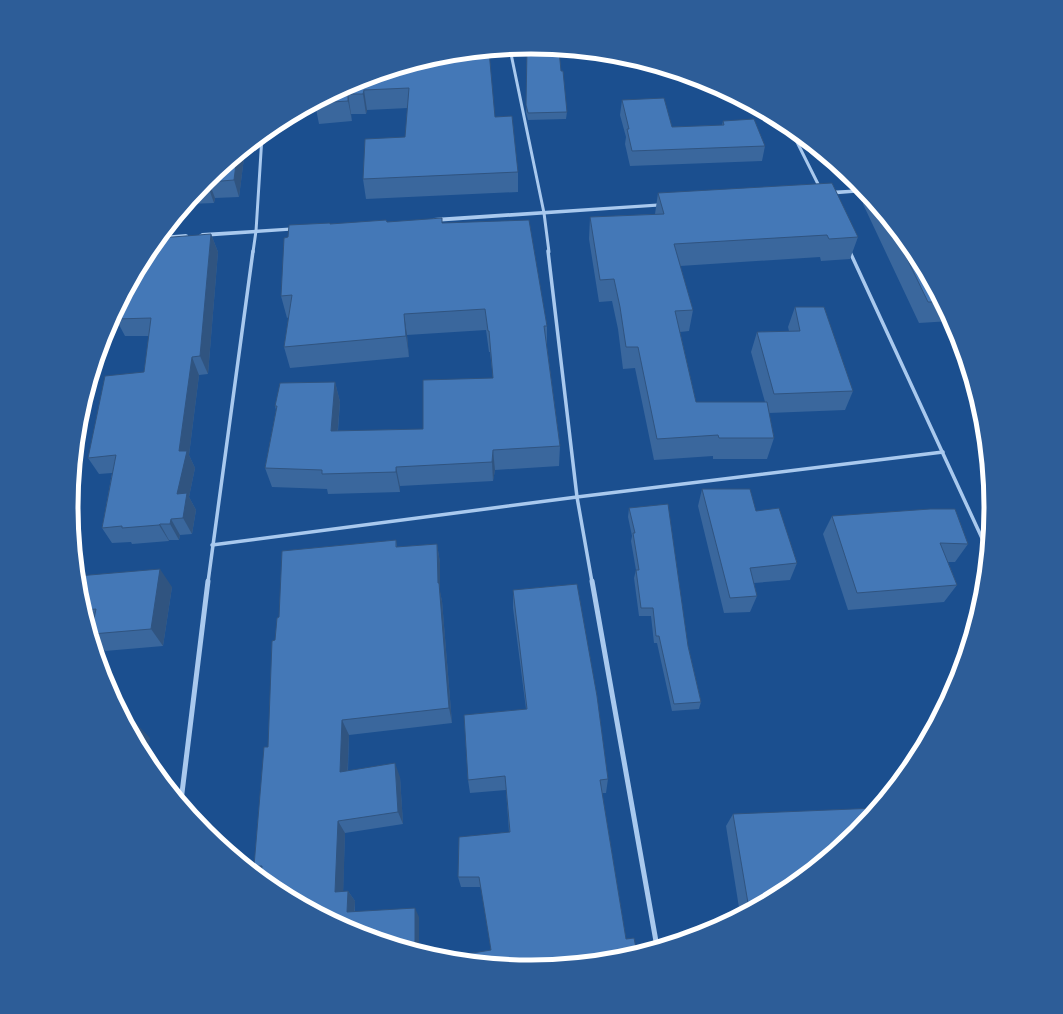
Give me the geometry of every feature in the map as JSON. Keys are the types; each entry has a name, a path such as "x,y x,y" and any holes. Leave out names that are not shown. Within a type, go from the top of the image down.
{"street":[{"path":"511,55 544,213 577,497 656,943"},
{"path":"796,140 827,200"},
{"path":"182,795 212,545 256,231 262,144"},
{"path":"816,194 856,191"},
{"path":"427,221 668,204"},
{"path":"167,237 303,228"},
{"path":"850,251 984,541"},
{"path":"212,545 577,497 943,452"}],"building":[{"path":"527,54 559,55 561,71 563,71 567,112 528,113 526,105"},
{"path":"489,56 495,117 512,116 518,172 363,179 365,139 405,137 409,88 364,90 363,94 348,94 348,101 329,102 358,88 414,69"},
{"path":"664,98 672,127 724,125 723,121 754,119 765,146 632,151 627,129 629,129 622,100"},
{"path":"236,164 234,180 217,181"},
{"path":"832,183 858,237 829,239 827,235 674,244 693,310 675,311 696,402 767,402 774,438 719,438 718,435 657,439 638,347 626,347 614,279 600,280 590,217 664,214 658,193"},
{"path":"442,218 442,223 529,220 547,326 544,326 560,446 493,450 492,462 396,467 396,472 322,474 322,470 265,468 280,383 335,382 331,431 423,429 423,380 493,378 489,331 485,309 404,314 406,336 284,347 292,295 281,296 284,238 288,237 289,225 386,220 387,222"},
{"path":"211,234 200,356 192,357 179,451 187,451 177,494 187,493 183,518 171,519 170,524 102,528 116,455 88,458 105,376 144,372 151,318 120,319 139,280 167,237"},
{"path":"900,243 924,280 935,302 928,302"},
{"path":"795,307 824,307 853,391 774,394 757,332 800,331"},
{"path":"702,489 750,489 756,511 779,508 797,563 750,568 757,596 730,598"},
{"path":"668,504 688,646 701,702 674,704 659,636 656,636 653,608 641,608 636,570 639,570 633,533 635,533 629,508"},
{"path":"930,509 955,509 968,544 940,543 957,585 857,593 832,516"},
{"path":"396,540 396,547 437,544 438,583 449,708 342,720 340,772 395,763 398,812 338,821 335,892 348,891 347,912 415,908 415,945 358,926 331,913 280,884 262,870 262,866 254,865 264,747 268,747 272,641 275,640 277,618 279,617 282,551"},
{"path":"160,569 151,629 97,634 93,621 96,609 90,609 84,576"},
{"path":"577,584 597,696 608,779 600,780 626,939 634,938 636,948 591,956 561,959 502,959 463,955 491,950 479,877 458,877 459,837 510,832 505,776 468,780 464,715 527,709 513,590"},
{"path":"870,808 830,848 783,884 748,904 733,814"}]}
